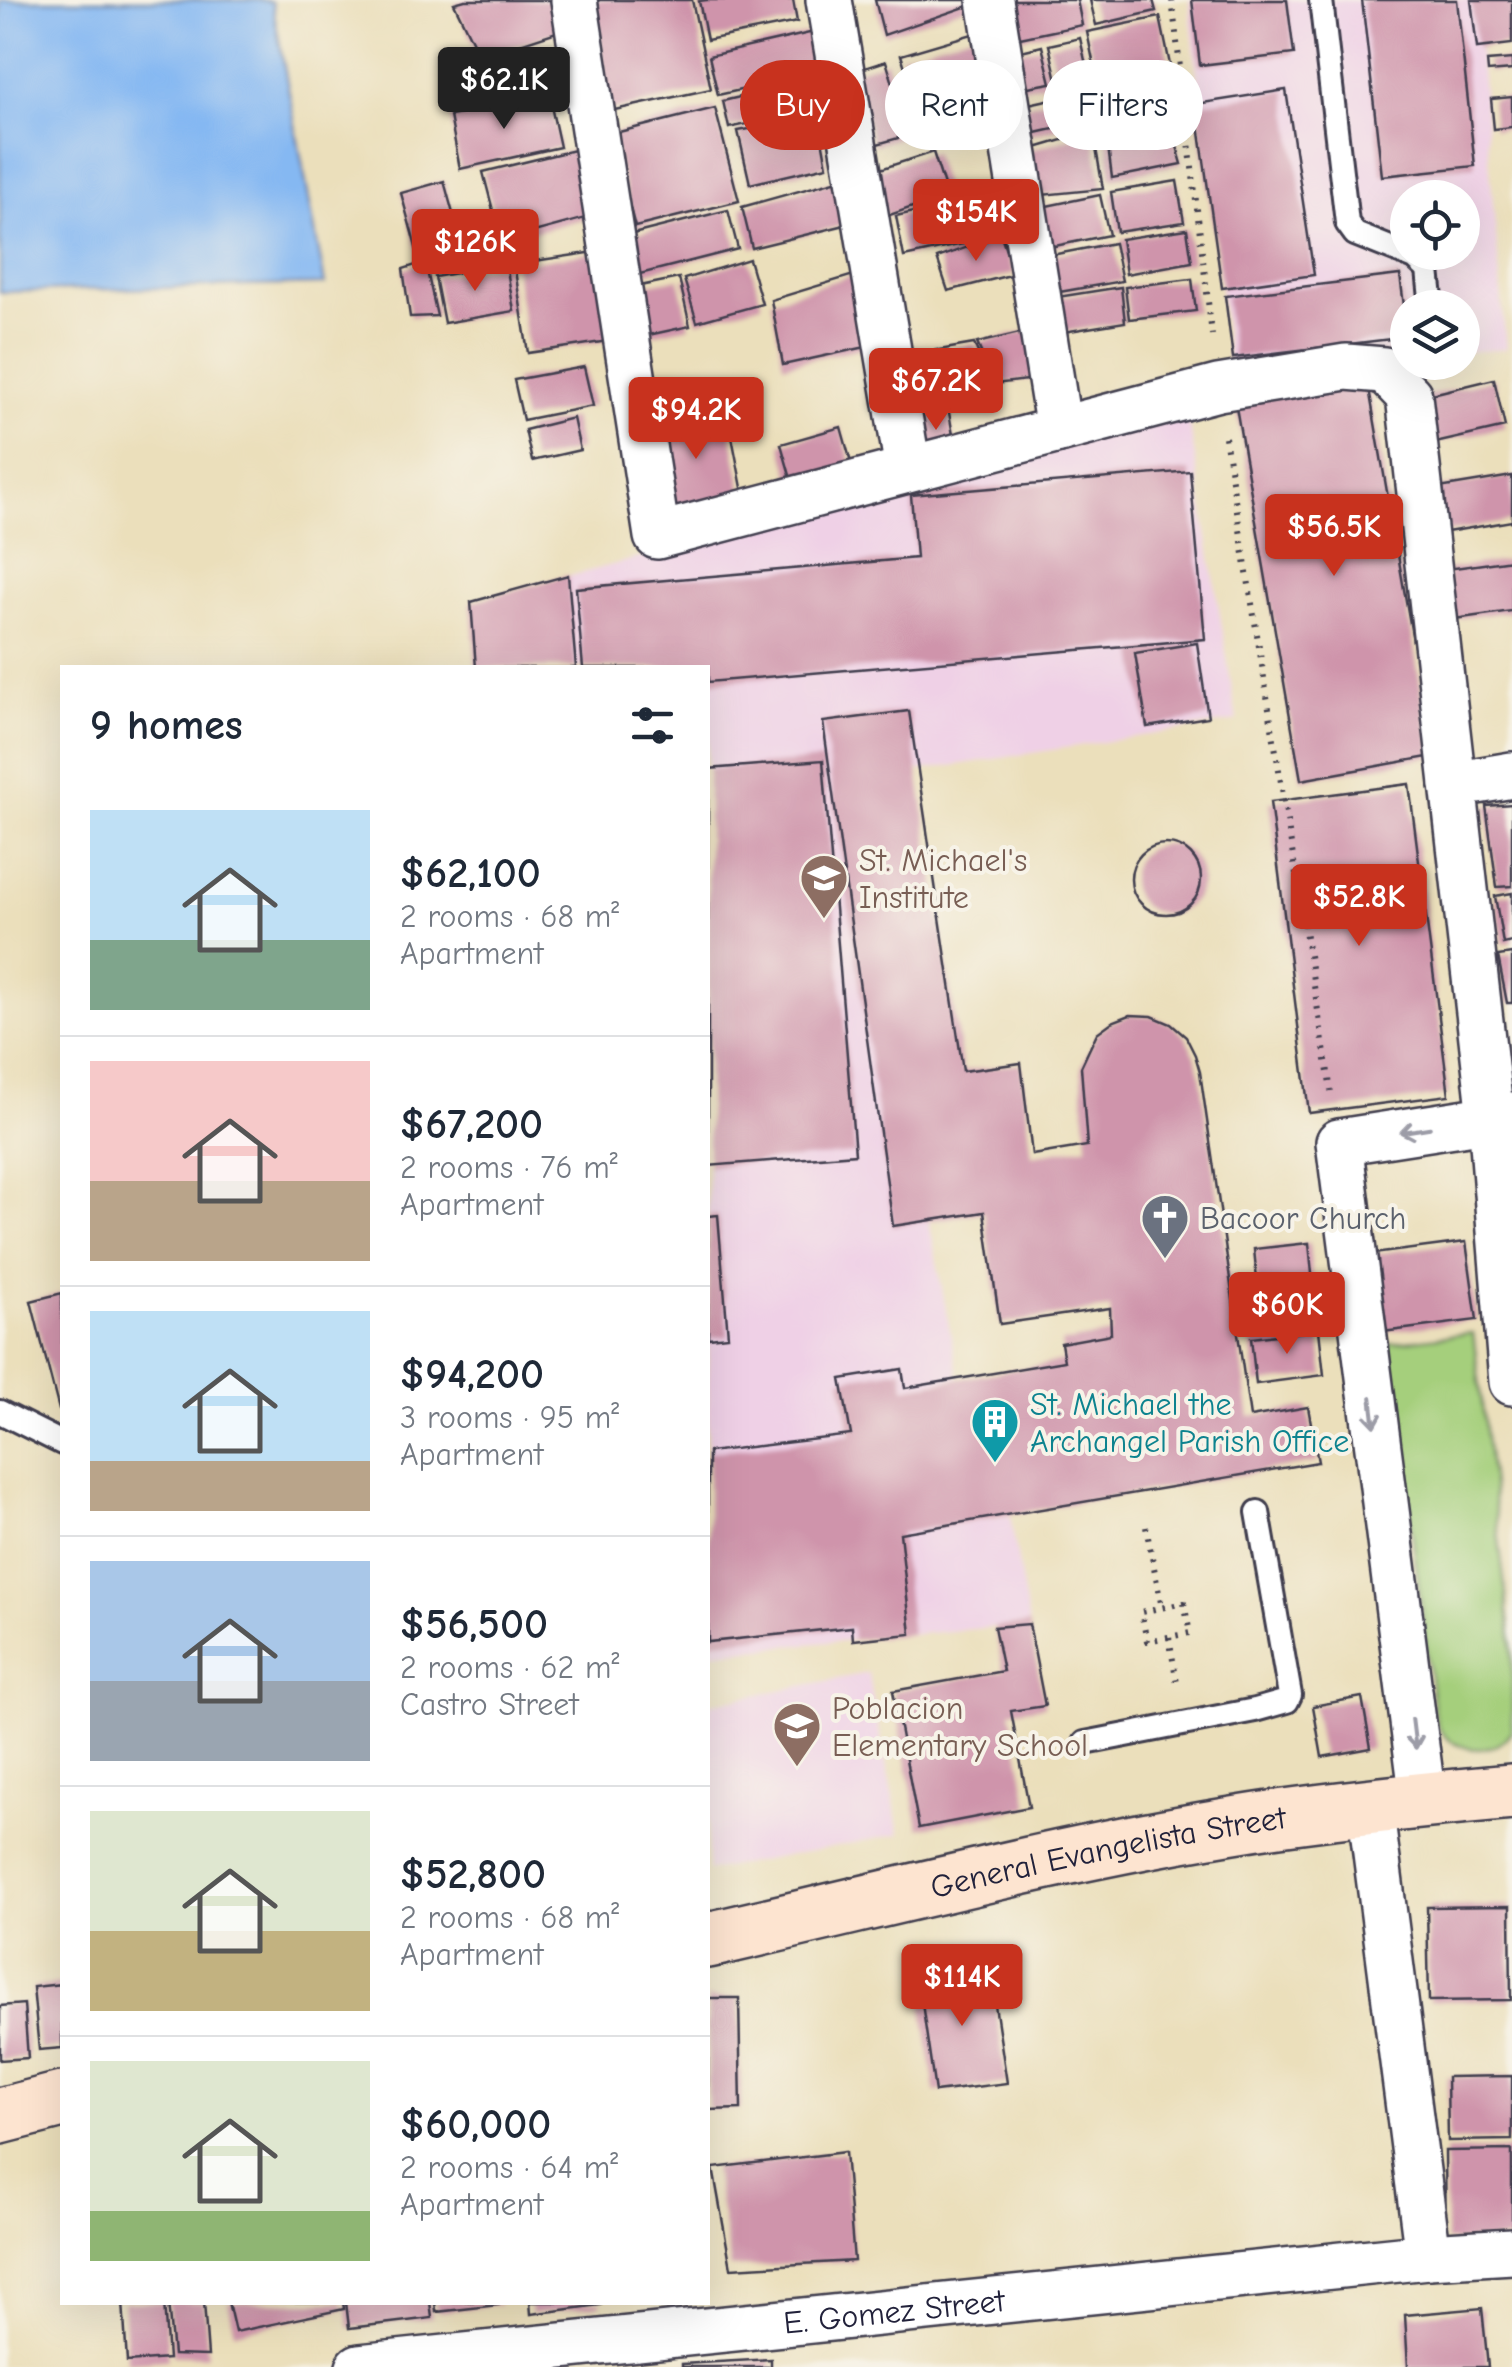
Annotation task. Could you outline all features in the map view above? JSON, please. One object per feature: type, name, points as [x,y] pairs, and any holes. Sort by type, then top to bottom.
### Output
[{"type":"main road","name":"General Evangelista Street","points":[[710,1940],[1107,1849],[1232,1826],[1512,1792]]},
{"type":"main road","points":[[0,2116],[60,2101]]},
{"type":"street","points":[[574,0],[656,536],[1218,388],[1346,367],[1390,367]]},
{"type":"street","points":[[829,0],[908,469]]},
{"type":"street","points":[[990,0],[1059,430]]},
{"type":"street","points":[[1403,380],[1409,396],[1453,785],[1501,1117],[1512,1382]]},
{"type":"street","points":[[1453,785],[1512,775]]},
{"type":"street","points":[[1428,2256],[1397,1803],[1339,1142],[1501,1117]]},
{"type":"street","name":"E. Gomez Street","points":[[358,2367],[1428,2256],[1512,2251]]},
{"type":"lane","points":[[1321,0],[1347,223],[1355,234],[1414,258],[1428,270],[1430,290]]},
{"type":"lane","points":[[0,1412],[60,1442]]},
{"type":"lane","points":[[1085,1742],[1288,1701],[1258,1512]]},
{"type":"path","points":[[1172,0],[1218,388],[1339,1142]]},
{"type":"path","points":[[1146,1527],[1162,1608]]},
{"type":"path","points":[[1184,1604],[1190,1633],[1147,1641],[1140,1612],[1162,1608],[1184,1604]]},
{"type":"shaded area","points":[[1189,0],[1475,0],[1506,349],[1480,351],[1480,290],[1390,290],[1390,358],[1229,370],[1203,130],[1203,60],[1195,60]]},
{"type":"shaded area","name":"St. Michael's Institute","points":[[1188,414],[1237,721],[918,771],[984,1212],[929,1221],[959,1378],[905,1388],[902,1369],[841,1380],[868,1538],[1010,1515],[1029,1624],[710,1653],[710,665],[476,665],[471,602]]},
{"type":"shaded area","name":"Poblacion Elementary School","points":[[868,1673],[900,1834],[710,1871],[710,1704]]},
{"type":"green space","points":[[1473,1333],[1512,1643],[1512,1730],[1500,1743],[1484,1749],[1458,1745],[1444,1735],[1434,1712],[1389,1343]]},
{"type":"water","points":[[0,0],[272,2],[325,284],[0,292]]},
{"type":"building","points":[[561,0],[569,28],[480,57],[454,3]]},
{"type":"building","points":[[594,0],[692,0],[711,89],[610,111]]},
{"type":"building","points":[[793,0],[797,22],[707,40],[699,1]]},
{"type":"building","points":[[875,0],[970,0],[971,5],[884,35]]},
{"type":"building","points":[[1077,0],[1082,25],[1020,38],[1012,1]]},
{"type":"building","points":[[1090,0],[1153,0],[1156,11],[1096,25]]},
{"type":"building","points":[[1192,0],[1287,0],[1294,54],[1203,65]]},
{"type":"building","points":[[1362,0],[1457,0],[1475,166],[1382,176]]},
{"type":"building","points":[[1471,0],[1512,0],[1512,44],[1477,48]]},
{"type":"building","points":[[1160,17],[1169,60],[1093,60],[1087,32]]},
{"type":"building","points":[[814,32],[820,60],[740,60],[740,90],[718,95],[709,56]]},
{"type":"building","points":[[979,32],[986,60],[903,60],[901,55]]},
{"type":"building","points":[[1080,38],[1085,60],[1052,60],[1049,45]]},
{"type":"building","points":[[1042,46],[1045,60],[1043,84],[1023,88],[1023,60],[1015,60],[1013,53]]},
{"type":"building","points":[[1512,59],[1512,70],[1488,72],[1487,61]]},
{"type":"building","points":[[885,61],[885,142],[874,145],[865,115],[865,68]]},
{"type":"building","points":[[1286,90],[1314,275],[1222,288],[1202,150],[1203,103]]},
{"type":"building","points":[[549,97],[560,147],[460,169],[450,116]]},
{"type":"building","points":[[740,97],[740,126],[729,128],[723,101]]},
{"type":"building","points":[[1512,97],[1512,127],[1494,129],[1491,99]]},
{"type":"building","points":[[1043,101],[1043,131],[1027,135],[1023,105]]},
{"type":"building","points":[[715,108],[739,201],[635,227],[611,134]]},
{"type":"building","points":[[1043,146],[1043,150],[1096,150],[1103,189],[1032,196],[1029,150]]},
{"type":"building","points":[[574,150],[593,216],[501,241],[483,172]]},
{"type":"building","points":[[742,150],[824,150],[827,166],[750,184]]},
{"type":"building","points":[[1108,150],[1178,150],[1182,164],[1112,178]]},
{"type":"building","points":[[933,152],[947,195],[887,216],[868,173]]},
{"type":"building","points":[[838,180],[849,224],[752,248],[742,207]]},
{"type":"building","points":[[444,181],[460,239],[417,251],[401,193]]},
{"type":"building","points":[[1177,181],[1184,222],[1117,232],[1111,192]]},
{"type":"building","points":[[1100,195],[1109,235],[1040,249],[1032,209]]},
{"type":"building","points":[[964,201],[972,242],[904,257],[896,216]]},
{"type":"building","points":[[728,210],[738,249],[640,274],[629,235]]},
{"type":"building","points":[[1187,229],[1192,262],[1126,274],[1121,239]]},
{"type":"building","points":[[1001,235],[1014,274],[948,291],[937,258]]},
{"type":"building","points":[[1114,243],[1122,281],[1048,294],[1041,257]]},
{"type":"building","points":[[609,250],[622,339],[528,353],[514,264]]},
{"type":"building","points":[[749,259],[762,304],[697,322],[684,279]]},
{"type":"building","points":[[425,262],[437,316],[410,317],[403,269]]},
{"type":"building","points":[[506,264],[514,311],[444,323],[435,277]]},
{"type":"building","points":[[860,273],[875,345],[783,365],[771,300]]},
{"type":"building","points":[[1400,275],[1402,290],[1390,290],[1390,339],[1233,358],[1225,296]]},
{"type":"building","points":[[679,278],[690,326],[644,336],[635,287]]},
{"type":"building","points":[[1192,279],[1196,311],[1129,319],[1125,287]]},
{"type":"building","points":[[1121,287],[1125,322],[1051,334],[1045,299]]},
{"type":"building","points":[[1032,330],[1036,379],[995,384],[977,343]]},
{"type":"building","points":[[974,344],[993,385],[948,389],[939,350]]},
{"type":"building","points":[[937,350],[947,394],[912,394],[905,356]]},
{"type":"building","points":[[584,367],[593,406],[523,420],[514,380]]},
{"type":"building","points":[[1367,377],[1433,756],[1301,780],[1235,401]]},
{"type":"building","points":[[1494,379],[1505,427],[1431,444],[1420,397]]},
{"type":"building","points":[[726,406],[745,503],[666,519],[646,422]]},
{"type":"building","points":[[948,407],[956,452],[923,458],[916,413]]},
{"type":"building","points":[[573,418],[580,450],[532,461],[525,430]]},
{"type":"building","points":[[841,427],[854,473],[794,489],[781,444]]},
{"type":"building","points":[[1190,471],[1205,639],[710,682],[710,665],[583,665],[576,588],[916,558],[911,495]]},
{"type":"building","points":[[1512,476],[1512,521],[1441,533],[1433,489]]},
{"type":"building","points":[[1512,560],[1512,611],[1454,619],[1447,569]]},
{"type":"building","points":[[568,575],[576,665],[476,665],[471,602]]},
{"type":"building","points":[[1197,643],[1208,717],[1147,727],[1135,653]]},
{"type":"building","points":[[909,711],[963,1071],[1021,1063],[1032,1155],[1087,1146],[1081,1067],[1097,1033],[1130,1015],[1152,1016],[1171,1024],[1186,1037],[1200,1072],[1250,1417],[1308,1407],[1318,1462],[900,1533],[911,1634],[853,1640],[852,1627],[710,1642],[710,1452],[851,1435],[841,1379],[902,1369],[905,1388],[1064,1361],[1061,1343],[1111,1334],[1110,1308],[1000,1324],[984,1212],[893,1226],[823,722]]},
{"type":"building","points":[[823,760],[855,1154],[710,1166],[710,769]]},
{"type":"building","points":[[1409,784],[1449,1095],[1309,1113],[1270,802]]},
{"type":"building","points":[[1512,804],[1512,886],[1497,887],[1486,806]]},
{"type":"building","points":[[1166,844],[1191,854],[1201,879],[1191,904],[1166,914],[1141,904],[1131,879],[1141,854]]},
{"type":"building","points":[[1512,893],[1512,942],[1503,944],[1495,896]]},
{"type":"building","points":[[1512,954],[1512,1003],[1507,1003],[1498,956]]},
{"type":"building","points":[[718,1215],[728,1336],[710,1338],[710,1216]]},
{"type":"building","points":[[1466,1242],[1477,1320],[1382,1332],[1373,1254]]},
{"type":"building","points":[[1309,1243],[1317,1325],[1262,1330],[1254,1249]]},
{"type":"building","points":[[60,1294],[59,1410],[31,1301]]},
{"type":"building","points":[[1319,1330],[1324,1375],[1256,1384],[1251,1338]]},
{"type":"building","points":[[1029,1624],[1045,1706],[1011,1711],[1029,1807],[919,1828],[893,1691],[1003,1671],[994,1627]]},
{"type":"building","points":[[1362,1697],[1371,1748],[1322,1757],[1313,1706]]},
{"type":"building","points":[[1510,1906],[1511,2000],[1429,2001],[1427,1907]]},
{"type":"building","points":[[989,1966],[1007,2083],[935,2092],[918,1976]]},
{"type":"building","points":[[60,1984],[60,2048],[39,2050],[33,1987]]},
{"type":"building","points":[[710,1998],[739,1998],[741,2109],[710,2110]]},
{"type":"building","points":[[24,2004],[28,2058],[0,2060],[0,2006]]},
{"type":"building","points":[[1512,2076],[1512,2140],[1448,2141],[1447,2077]]},
{"type":"building","points":[[1512,2150],[1512,2240],[1446,2241],[1445,2151]]},
{"type":"building","points":[[845,2152],[854,2261],[731,2268],[713,2168]]},
{"type":"building","points":[[123,2305],[164,2305],[168,2359],[127,2362]]},
{"type":"building","points":[[168,2305],[204,2305],[208,2356],[173,2355]]},
{"type":"building","points":[[229,2305],[343,2305],[344,2309],[235,2332]]},
{"type":"building","points":[[346,2305],[430,2305],[432,2318],[349,2328]]},
{"type":"building","points":[[435,2305],[499,2305],[436,2312]]},
{"type":"building","points":[[530,2305],[601,2305],[531,2314]]},
{"type":"building","points":[[1482,2308],[1488,2367],[1408,2367],[1405,2315]]},
{"type":"building","points":[[771,2359],[771,2367],[682,2367],[682,2364]]},
{"type":"place","name":"St. Michael's Institute","points":[[824,920]]},
{"type":"place","name":"Bacoor Church","points":[[1165,1260]]},
{"type":"place","name":"St. Michael the Archangel Parish Office","points":[[995,1464]]},
{"type":"place","name":"Poblacion Elementary School","points":[[797,1768]]}]
